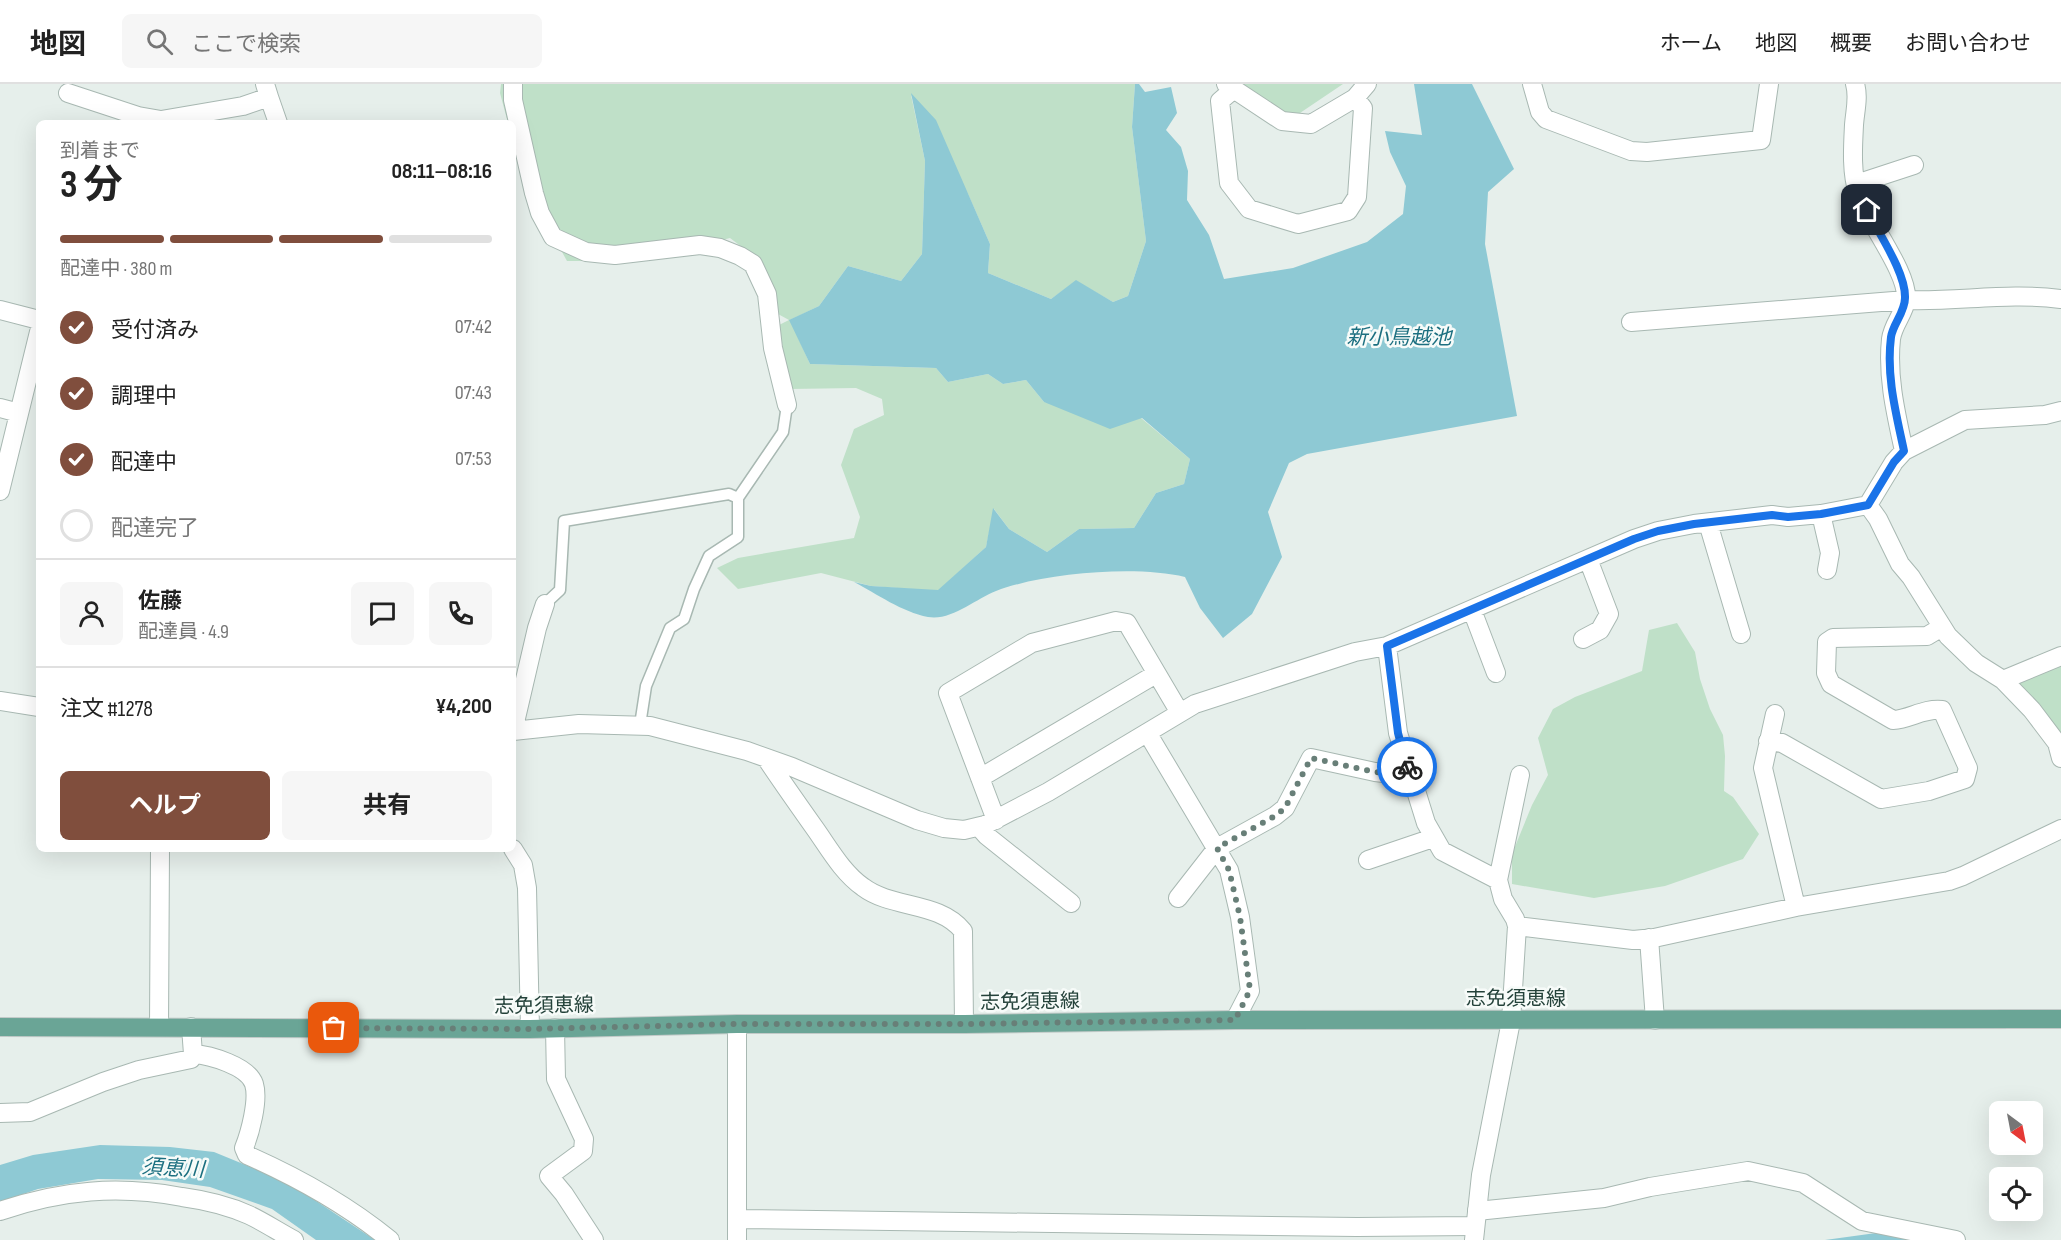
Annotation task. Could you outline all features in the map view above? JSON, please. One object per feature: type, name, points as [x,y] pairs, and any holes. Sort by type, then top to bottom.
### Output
[{"type":"main road","name":"志免須恵線","points":[[0,1026],[530,1029],[737,1024],[964,1024],[1235,1020],[2061,1019]]},
{"type":"street","points":[[513,84],[513,100],[534,193],[540,213],[553,237],[586,252],[615,255],[700,244],[720,248],[753,264],[767,294],[773,348],[787,405]]},
{"type":"street","points":[[1532,84],[1540,112],[1546,119],[1631,151],[1647,152],[1761,140],[1769,84]]},
{"type":"street","points":[[1855,84],[1857,91],[1854,126],[1858,193],[1903,282],[1906,300],[1893,327],[1891,339],[1891,390],[1904,451]]},
{"type":"street","points":[[1230,87],[1282,121],[1311,124],[1361,91],[1363,108],[1357,197],[1348,211],[1298,224],[1249,209],[1229,183],[1220,101],[1230,87]]},
{"type":"street","points":[[68,93],[138,116],[161,120],[243,106],[267,91],[277,120]]},
{"type":"street","points":[[1856,184],[1914,165]]},
{"type":"street","points":[[1631,322],[1906,300],[2026,296],[2061,299]]},
{"type":"street","points":[[0,310],[36,319]]},
{"type":"street","points":[[0,491],[36,345]]},
{"type":"street","points":[[0,408],[19,412]]},
{"type":"street","points":[[516,731],[579,724],[650,726],[747,751],[917,820],[945,828],[964,830],[979,827],[1048,792],[1195,704],[1355,652],[1387,646],[1658,531],[1772,515],[1788,517],[1821,514],[1868,505],[1894,462],[1904,451],[1965,420],[2061,411]]},
{"type":"street","points":[[1868,505],[1900,564],[1911,577],[1942,627],[1963,652],[2003,680],[2043,723],[2057,742],[2061,758]]},
{"type":"street","points":[[1821,514],[1830,553],[1827,570]]},
{"type":"street","points":[[1708,523],[1741,634]]},
{"type":"street","points":[[1583,639],[1600,630],[1609,614],[1588,559]]},
{"type":"street","points":[[516,718],[537,628],[545,604]]},
{"type":"street","points":[[1472,610],[1496,673]]},
{"type":"street","points":[[996,820],[948,693],[988,667],[1032,643],[1116,621],[1127,623],[1180,713]]},
{"type":"street","points":[[1768,741],[1782,743],[1881,799],[1929,791],[1965,779],[1968,768],[1942,710],[1931,709],[1901,720],[1893,720],[1831,684],[1826,673],[1827,642],[1833,638],[1927,636],[1942,627]]},
{"type":"street","points":[[1387,646],[1398,733],[1410,776],[1433,838],[1442,851],[1498,880]]},
{"type":"street","points":[[2003,680],[2061,656]]},
{"type":"street","points":[[980,778],[1156,674]]},
{"type":"street","points":[[0,701],[36,707]]},
{"type":"street","points":[[1775,714],[1763,768],[1796,907]]},
{"type":"street","points":[[1148,734],[1229,870],[1240,917],[1250,990],[1235,1020]]},
{"type":"street","points":[[766,758],[837,861],[864,888],[884,897],[926,909],[955,922],[963,932],[964,1024]]},
{"type":"street","points":[[1178,898],[1217,848],[1275,816],[1285,808],[1311,758],[1375,772],[1410,776]]},
{"type":"street","points":[[1475,1226],[1481,1175],[1511,1021],[1517,926],[1503,899],[1498,880],[1520,775]]},
{"type":"street","points":[[979,827],[987,836],[1071,903]]},
{"type":"street","points":[[1517,926],[1633,940],[1649,938],[1796,907],[1948,881],[2061,829]]},
{"type":"street","points":[[1368,860],[1433,838]]},
{"type":"street","points":[[159,1027],[160,852]]},
{"type":"street","points":[[515,852],[522,865],[527,888],[530,1029]]},
{"type":"street","points":[[1649,938],[1654,1020]]},
{"type":"street","points":[[737,1024],[737,1240]]},
{"type":"street","points":[[0,1113],[30,1112],[102,1082],[140,1070],[191,1059],[193,1054],[191,1027]]},
{"type":"street","points":[[555,1028],[556,1079],[584,1139],[583,1151],[549,1176],[564,1194],[594,1240]]},
{"type":"street","points":[[193,1054],[208,1055],[223,1060],[254,1082],[256,1096],[244,1148],[247,1155],[322,1192],[364,1218],[390,1240]]},
{"type":"street","points":[[737,1219],[1357,1227],[1475,1226],[1650,1187],[1748,1171],[1803,1184],[1862,1221],[1956,1240]]},
{"type":"street","points":[[0,1211],[61,1194],[91,1190],[133,1189],[203,1200],[248,1215],[294,1240]]},
{"type":"lane","points":[[640,725],[646,686],[670,628],[684,619],[694,589],[710,556],[738,537],[738,498],[783,432],[787,405]]},
{"type":"lane","points":[[545,604],[560,590],[564,521],[729,494],[738,498]]},
{"type":"green space","points":[[501,84],[1135,84],[1132,127],[1146,241],[1128,296],[1113,302],[1076,281],[1051,299],[988,273],[990,244],[968,194],[911,95],[925,161],[922,254],[901,281],[848,266],[819,306],[790,320],[810,364],[936,368],[948,382],[988,374],[1003,384],[1026,380],[1044,402],[1141,418],[1190,459],[1184,484],[1156,493],[1134,528],[1079,529],[1047,552],[1009,529],[994,509],[986,547],[938,591],[871,586],[821,573],[738,589],[717,568],[738,558],[854,538],[860,517],[841,465],[854,429],[884,415],[882,399],[856,388],[790,389],[779,325],[789,320],[778,314],[763,263],[730,238],[641,261],[567,261],[527,188],[516,137],[516,120],[507,120],[500,93]]},
{"type":"green space","points":[[1240,84],[1343,84],[1297,115],[1273,113]]},
{"type":"green space","points":[[1677,623],[1695,652],[1700,679],[1710,709],[1723,735],[1724,791],[1733,797],[1759,834],[1743,859],[1665,886],[1594,898],[1512,884],[1512,854],[1532,805],[1548,775],[1538,738],[1553,709],[1575,697],[1642,671],[1649,630]]},
{"type":"green space","points":[[2061,662],[2061,735],[2019,687],[2019,678]]},
{"type":"water","name":"新小鳥越池","points":[[1135,84],[1139,84],[1145,92],[1171,87],[1177,113],[1166,130],[1181,147],[1188,171],[1187,200],[1209,235],[1224,279],[1293,268],[1367,242],[1403,214],[1406,186],[1390,152],[1385,131],[1422,135],[1414,84],[1472,84],[1514,169],[1488,192],[1485,244],[1517,416],[1307,454],[1289,463],[1268,512],[1282,557],[1252,614],[1223,638],[1200,608],[1185,577],[1165,573],[1116,571],[1064,575],[996,591],[946,616],[918,615],[854,582],[871,586],[938,590],[986,547],[993,508],[1009,529],[1047,552],[1079,529],[1134,528],[1156,493],[1184,484],[1190,459],[1142,418],[1110,429],[1044,402],[1026,380],[1003,384],[988,374],[948,382],[936,368],[810,364],[789,320],[819,306],[848,266],[901,281],[922,254],[925,161],[911,93],[936,120],[990,244],[988,273],[1051,299],[1076,280],[1113,302],[1128,296],[1146,241],[1132,127]]},
{"type":"water","name":"須恵川","points":[[100,1145],[170,1147],[214,1152],[289,1183],[375,1240],[316,1240],[272,1209],[210,1187],[162,1180],[98,1179],[38,1189],[0,1202],[0,1165],[33,1155]]},
{"type":"water","points":[[1876,1233],[1924,1240],[1825,1240]]},
{"type":"way so far","points":[[334,1028],[530,1029],[737,1024],[964,1024],[1235,1020],[1250,990],[1240,917],[1229,870],[1217,848],[1275,816],[1285,808],[1311,758],[1375,772],[1410,776],[1407,767]]},
{"type":"route","points":[[1407,767],[1398,733],[1387,646],[1634,539],[1658,531],[1694,524],[1772,515],[1788,517],[1821,514],[1868,505],[1874,492],[1904,451],[1891,390],[1891,339],[1893,327],[1906,300],[1903,282],[1867,210]]}]
